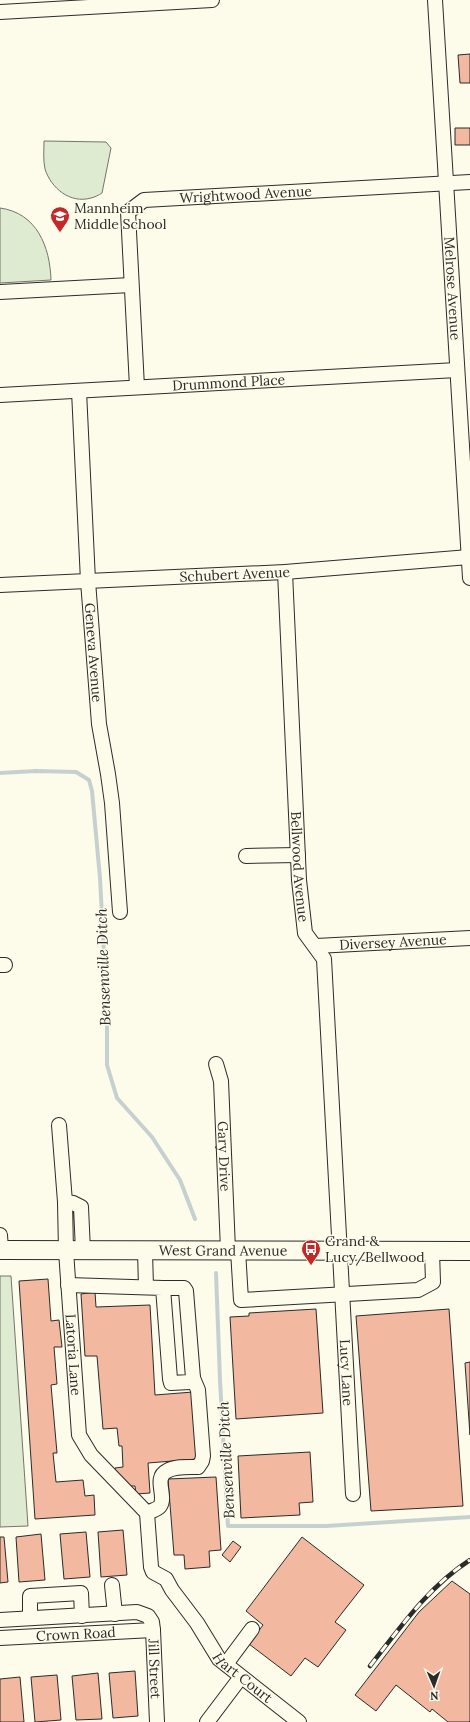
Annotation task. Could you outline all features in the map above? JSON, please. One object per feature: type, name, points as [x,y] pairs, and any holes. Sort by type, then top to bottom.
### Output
[{"type":"main road","name":"West Grand Avenue","points":[[0,1245],[75,1251],[470,1251]]},
{"type":"street","points":[[0,12],[51,5],[212,0]]},
{"type":"street","name":"Melrose Avenue","points":[[435,0],[470,578]]},
{"type":"street","name":"Wrightwood Avenue","points":[[138,387],[128,212],[144,200],[470,182]]},
{"type":"street","points":[[0,292],[131,285]]},
{"type":"street","name":"Drummond Place","points":[[0,395],[457,370]]},
{"type":"street","name":"Geneva Avenue","points":[[79,391],[88,581],[98,724],[112,803],[120,912]]},
{"type":"street","name":"Schubert Avenue","points":[[0,585],[286,572],[469,557]]},
{"type":"street","name":"Bellwood Avenue","points":[[286,572],[298,855],[305,933],[316,946],[324,959],[341,1250]]},
{"type":"street","points":[[246,856],[298,855]]},
{"type":"street","name":"Diversey Avenue","points":[[316,946],[470,938]]},
{"type":"street","name":"Gary Drive","points":[[216,1064],[221,1081],[233,1250],[241,1300],[342,1295]]},
{"type":"street","name":"Latoria Lane","points":[[59,1125],[65,1202],[75,1251],[68,1285],[79,1435],[91,1455],[147,1513]]},
{"type":"street","points":[[145,1250],[146,1287]]},
{"type":"street","name":"Lucy Lane","points":[[341,1250],[342,1295],[353,1494]]},
{"type":"street","points":[[342,1295],[418,1290],[428,1287],[433,1282],[434,1277],[432,1251]]},
{"type":"street","points":[[68,1285],[184,1288],[186,1291],[193,1378],[198,1390],[203,1456],[198,1467],[168,1470],[163,1473],[160,1479],[162,1504],[159,1508],[147,1513]]},
{"type":"street","points":[[163,1288],[171,1383],[190,1382],[193,1378]]},
{"type":"street","name":"Hart Court","points":[[147,1513],[151,1567],[153,1572],[166,1579],[172,1590],[197,1623],[219,1659],[299,1722]]},
{"type":"street","points":[[112,1585],[115,1614]]},
{"type":"street","points":[[30,1618],[30,1596],[81,1593],[82,1616]]},
{"type":"street","name":"Crown Road","points":[[0,1620],[137,1612],[148,1616]]},
{"type":"street","name":"Jill Street","points":[[148,1616],[152,1622],[153,1630],[157,1722]]},
{"type":"street","points":[[226,1664],[252,1629]]},
{"type":"street","name":"Crown Road","points":[[0,1638],[153,1630]]},
{"type":"street","points":[[207,1722],[241,1677]]},
{"type":"green space","points":[[44,141],[106,142],[111,148],[102,193],[91,198],[76,199],[62,193],[52,182],[45,169]]},
{"type":"green space","points":[[0,208],[13,211],[32,224],[44,244],[48,256],[51,280],[0,283]]},
{"type":"green space","points":[[0,1276],[11,1276],[28,1526],[0,1527]]},
{"type":"building","points":[[470,54],[470,83],[460,83],[458,55]]},
{"type":"building","points":[[455,128],[470,128],[470,145],[455,145]]},
{"type":"building","points":[[48,1279],[51,1321],[59,1320],[62,1347],[54,1347],[57,1384],[51,1385],[57,1453],[53,1453],[56,1482],[83,1480],[85,1496],[94,1495],[95,1515],[35,1519],[19,1281]]},
{"type":"building","points":[[95,1292],[96,1307],[150,1305],[155,1395],[193,1392],[197,1459],[148,1463],[150,1493],[136,1494],[135,1486],[127,1486],[115,1473],[115,1468],[123,1467],[122,1446],[119,1446],[117,1428],[103,1429],[97,1356],[85,1356],[81,1294]]},
{"type":"building","points":[[316,1309],[323,1413],[236,1419],[230,1317],[249,1316],[249,1313]]},
{"type":"building","points":[[449,1309],[463,1506],[371,1511],[356,1316]]},
{"type":"building","points":[[470,1362],[470,1435],[465,1363]]},
{"type":"building","points":[[310,1452],[313,1502],[299,1503],[300,1515],[241,1518],[238,1456]]},
{"type":"building","points":[[216,1477],[221,1550],[209,1551],[210,1567],[185,1569],[184,1555],[174,1555],[168,1479]]},
{"type":"building","points":[[123,1530],[127,1575],[101,1577],[98,1532]]},
{"type":"building","points":[[86,1532],[90,1577],[64,1579],[60,1534]]},
{"type":"building","points":[[41,1534],[45,1580],[19,1582],[16,1537]]},
{"type":"building","points":[[0,1537],[4,1537],[8,1582],[0,1583]]},
{"type":"building","points":[[302,1537],[364,1585],[335,1622],[346,1630],[318,1667],[305,1658],[291,1676],[249,1644],[263,1625],[246,1611]]},
{"type":"building","points":[[233,1541],[241,1547],[230,1562],[222,1555]]},
{"type":"building","points":[[452,1581],[470,1594],[470,1721],[448,1722],[432,1709],[430,1712],[396,1685],[376,1711],[355,1695],[419,1612]]},
{"type":"building","points":[[135,1671],[138,1716],[113,1718],[109,1673]]},
{"type":"building","points":[[98,1673],[102,1719],[76,1720],[72,1676]]},
{"type":"building","points":[[57,1675],[61,1720],[35,1722],[31,1677]]},
{"type":"building","points":[[20,1677],[24,1722],[0,1722],[0,1679]]},
{"type":"waterway","name":"Bensenville Ditch","points":[[0,773],[36,771],[76,772],[89,780],[92,791],[100,878],[107,1012],[107,1065],[117,1098],[152,1137],[180,1180],[195,1219]]},
{"type":"waterway","name":"Bensenville Ditch","points":[[216,1273],[228,1526],[326,1526],[470,1517]]},
{"type":"railway","points":[[370,1666],[428,1595],[470,1560]]},
{"type":"place","name":"Mannheim Middle School","points":[[60,233]]},
{"type":"place","name":"Grand & Lucy/Bellwood","points":[[311,1266]]}]
